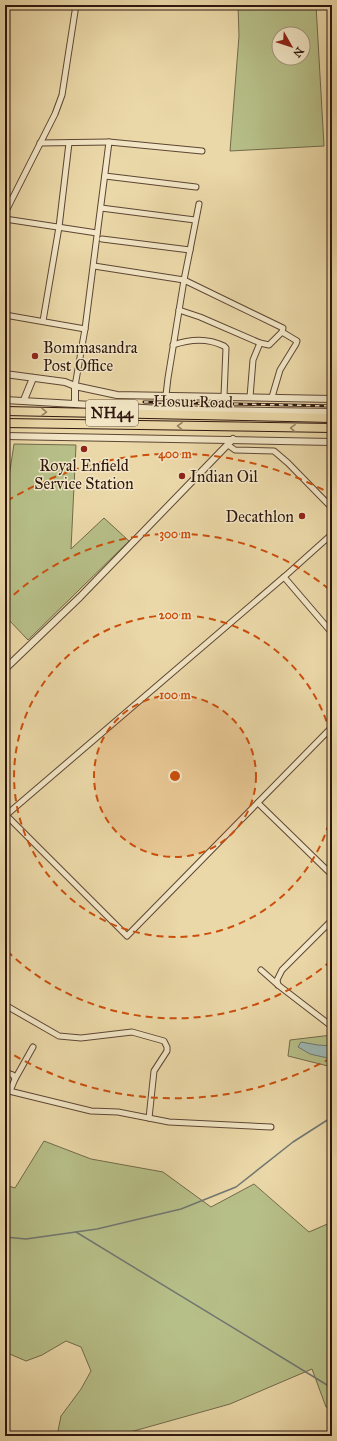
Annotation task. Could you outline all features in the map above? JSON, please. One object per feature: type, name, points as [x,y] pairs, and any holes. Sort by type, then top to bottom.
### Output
[{"type":"highway","name":"Hosur Road","points":[[5,411],[332,418]]},
{"type":"highway","name":"Hosur Road","points":[[5,423],[332,428]]},
{"type":"street","points":[[5,213],[55,114],[62,95],[76,5]]},
{"type":"street","points":[[40,143],[110,142],[202,152]]},
{"type":"street","points":[[75,403],[75,386],[94,266],[97,233],[110,142]]},
{"type":"street","points":[[43,321],[59,227],[69,143]]},
{"type":"street","points":[[105,176],[196,187]]},
{"type":"street","points":[[166,395],[184,280],[199,204]]},
{"type":"street","points":[[101,208],[195,220]]},
{"type":"street","points":[[5,218],[97,233]]},
{"type":"street","points":[[102,239],[190,250]]},
{"type":"street","points":[[94,266],[184,280],[283,328],[282,332]]},
{"type":"street","points":[[179,310],[200,317],[260,343],[269,345],[282,332]]},
{"type":"street","points":[[5,314],[85,328]]},
{"type":"street","points":[[272,397],[280,370],[297,341],[282,332]]},
{"type":"street","points":[[173,345],[205,339],[224,346],[226,348],[224,396]]},
{"type":"street","points":[[250,397],[253,360],[260,343]]},
{"type":"street","points":[[5,374],[65,382],[75,386],[117,395],[332,398]]},
{"type":"street","points":[[24,400],[33,378]]},
{"type":"street","points":[[116,406],[117,395]]},
{"type":"street","points":[[5,400],[161,409],[332,412]]},
{"type":"street","points":[[5,436],[332,442]]},
{"type":"street","points":[[5,669],[80,597],[233,439]]},
{"type":"street","points":[[228,445],[235,450],[274,451],[288,463],[332,508]]},
{"type":"street","points":[[332,534],[284,577],[5,815],[127,936],[332,727]]},
{"type":"street","points":[[284,577],[332,633]]},
{"type":"street","points":[[258,803],[332,875]]},
{"type":"street","points":[[278,985],[277,980],[282,970],[332,920]]},
{"type":"street","points":[[261,970],[330,1025]]},
{"type":"street","points":[[5,1004],[59,1036],[81,1038],[132,1032],[164,1041],[167,1051],[154,1071],[149,1118]]},
{"type":"street","points":[[33,1047],[7,1091],[91,1111],[118,1112],[169,1122],[271,1127]]},
{"type":"street","points":[[5,1072],[13,1075],[15,1078]]},
{"type":"green space","points":[[238,5],[316,5],[324,146],[230,151],[239,36]]},
{"type":"green space","points":[[14,444],[76,445],[71,549],[104,518],[129,541],[28,640],[8,619],[5,622],[5,503]]},
{"type":"green space","points":[[332,1035],[332,1067],[288,1056],[290,1040]]},
{"type":"green space","points":[[44,1141],[91,1159],[163,1172],[211,1207],[254,1184],[309,1232],[332,1222],[332,1410],[326,1407],[312,1369],[230,1404],[116,1436],[57,1436],[61,1416],[81,1389],[91,1371],[81,1347],[66,1341],[42,1355],[26,1361],[5,1352],[5,1185],[15,1188]]},
{"type":"water","points":[[301,1042],[332,1046],[332,1059],[310,1054],[298,1047]]},
{"type":"waterway","points":[[5,1237],[26,1239],[97,1229],[181,1209],[236,1187],[293,1142],[332,1117]]},
{"type":"waterway","points":[[76,1232],[332,1388]]},
{"type":"railway","points":[[144,402],[332,406]]},
{"type":"place","name":"Bommasandra Post Office","points":[[35,356]]},
{"type":"place","name":"Royal Enfield Service Station","points":[[84,449]]},
{"type":"place","name":"Indian Oil","points":[[182,476]]},
{"type":"place","name":"Decathlon","points":[[302,516]]}]
